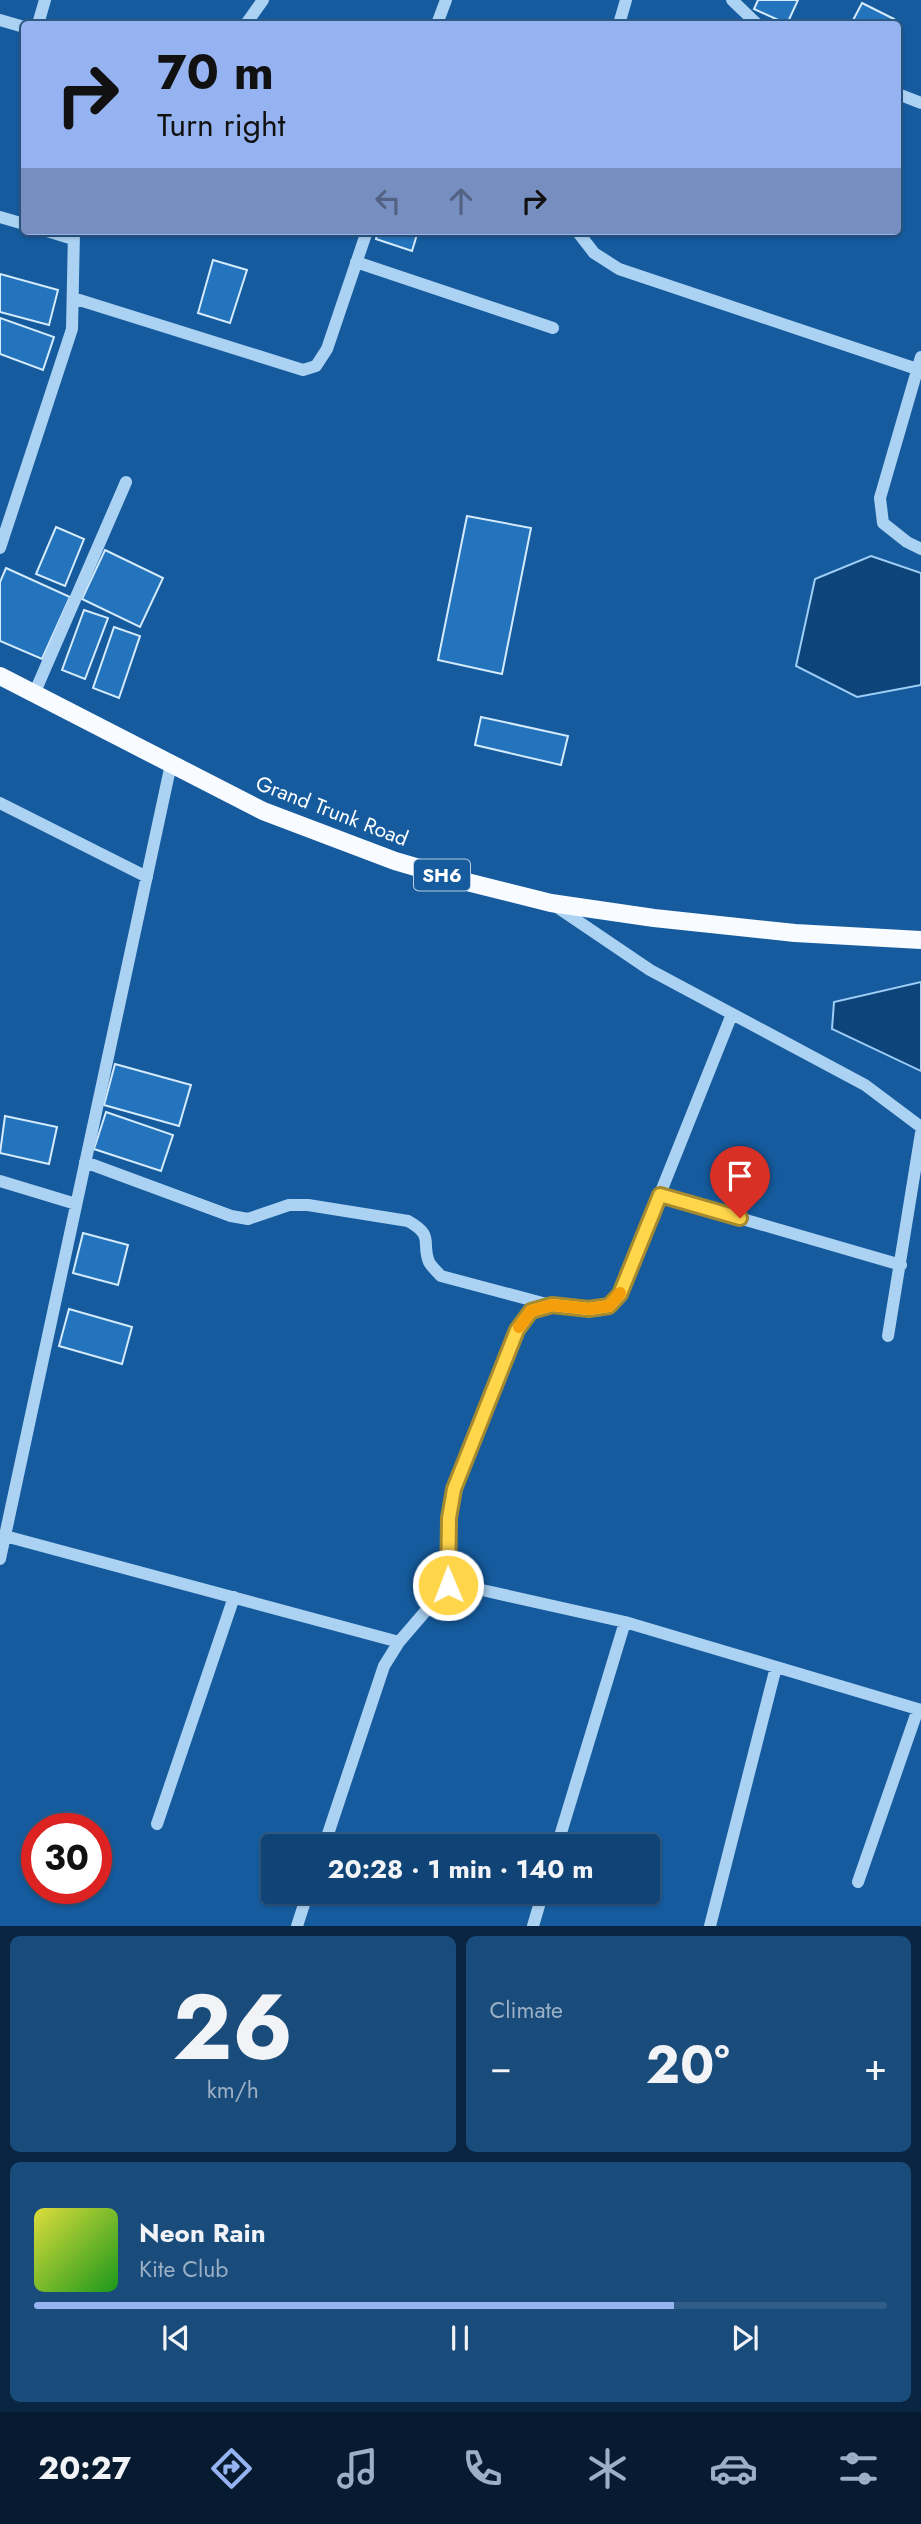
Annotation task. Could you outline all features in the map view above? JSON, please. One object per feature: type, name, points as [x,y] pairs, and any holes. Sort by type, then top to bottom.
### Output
[{"type":"main road","name":"Grand Trunk Road","points":[[0,677],[263,811],[407,865],[551,903],[654,918],[795,933],[921,940]]},
{"type":"street","points":[[39,21],[45,0]]},
{"type":"street","points":[[248,21],[263,0]]},
{"type":"street","points":[[438,21],[446,0]]},
{"type":"street","points":[[620,21],[626,0]]},
{"type":"street","points":[[733,0],[754,21]]},
{"type":"street","points":[[0,20],[21,26]]},
{"type":"street","points":[[901,95],[921,103]]},
{"type":"street","points":[[0,217],[21,223]]},
{"type":"street","points":[[0,548],[72,329],[74,235]]},
{"type":"street","points":[[73,298],[303,370],[316,366],[327,349],[366,235]]},
{"type":"street","points":[[580,235],[594,253],[619,269],[919,363],[880,498],[883,523],[921,550]]},
{"type":"street","points":[[356,262],[554,328]]},
{"type":"street","points":[[34,694],[126,482]]},
{"type":"street","points":[[0,1559],[172,764]]},
{"type":"street","points":[[0,803],[147,877]]},
{"type":"street","points":[[551,903],[650,970],[865,1085],[921,1127]]},
{"type":"street","points":[[85,1162],[231,1216],[248,1219],[289,1205],[308,1205],[408,1221],[420,1228],[427,1242],[429,1261],[441,1276],[552,1305],[589,1309],[609,1306],[620,1294],[732,1014]]},
{"type":"street","points":[[888,1336],[921,1133]]},
{"type":"street","points":[[0,1181],[76,1204]]},
{"type":"street","points":[[660,1195],[901,1265]]},
{"type":"street","points":[[328,1834],[384,1665],[399,1642],[448,1585],[448,1530],[454,1489],[517,1330],[531,1311],[552,1305]]},
{"type":"street","points":[[5,1535],[399,1642]]},
{"type":"street","points":[[448,1585],[463,1591],[482,1590],[625,1622],[920,1709],[858,1882]]},
{"type":"street","points":[[156,1824],[233,1597]]},
{"type":"street","points":[[560,1834],[625,1622]]},
{"type":"street","points":[[710,1926],[776,1667]]},
{"type":"street","points":[[297,1926],[304,1904]]},
{"type":"street","points":[[533,1926],[539,1904]]},
{"type":"water","points":[[871,556],[921,573],[921,685],[857,697],[796,666],[815,579]]},
{"type":"water","points":[[921,982],[921,1071],[832,1029],[834,1002]]},
{"type":"building","points":[[758,0],[798,0],[788,21],[780,21],[754,9]]},
{"type":"building","points":[[862,3],[894,19],[893,21],[853,21]]},
{"type":"building","points":[[377,235],[417,235],[412,251],[376,239]]},
{"type":"building","points":[[213,260],[247,270],[230,323],[198,313]]},
{"type":"building","points":[[0,274],[58,290],[49,325],[0,312]]},
{"type":"building","points":[[0,318],[54,337],[43,370],[0,354]]},
{"type":"building","points":[[467,516],[531,528],[502,674],[438,660]]},
{"type":"building","points":[[56,527],[84,539],[65,586],[36,574]]},
{"type":"building","points":[[105,550],[163,578],[140,627],[82,599]]},
{"type":"building","points":[[6,568],[70,597],[42,659],[0,641],[0,582]]},
{"type":"building","points":[[84,610],[108,618],[85,679],[62,670]]},
{"type":"building","points":[[114,627],[140,636],[119,698],[93,688]]},
{"type":"building","points":[[481,717],[568,736],[561,765],[475,745]]},
{"type":"building","points":[[115,1064],[191,1085],[179,1126],[104,1105]]},
{"type":"building","points":[[106,1112],[173,1135],[161,1171],[94,1149]]},
{"type":"building","points":[[5,1116],[57,1127],[49,1164],[0,1153]]},
{"type":"building","points":[[83,1233],[128,1245],[118,1285],[73,1273]]},
{"type":"building","points":[[69,1309],[132,1327],[122,1364],[59,1346]]},
{"type":"slow traffic","points":[[519,1327],[531,1311],[552,1305],[589,1309],[609,1306],[620,1293]]},
{"type":"route","points":[[448,1585],[447,1541],[454,1489],[517,1330],[531,1311],[552,1305],[589,1309],[609,1306],[620,1294],[660,1195],[740,1218]]}]
